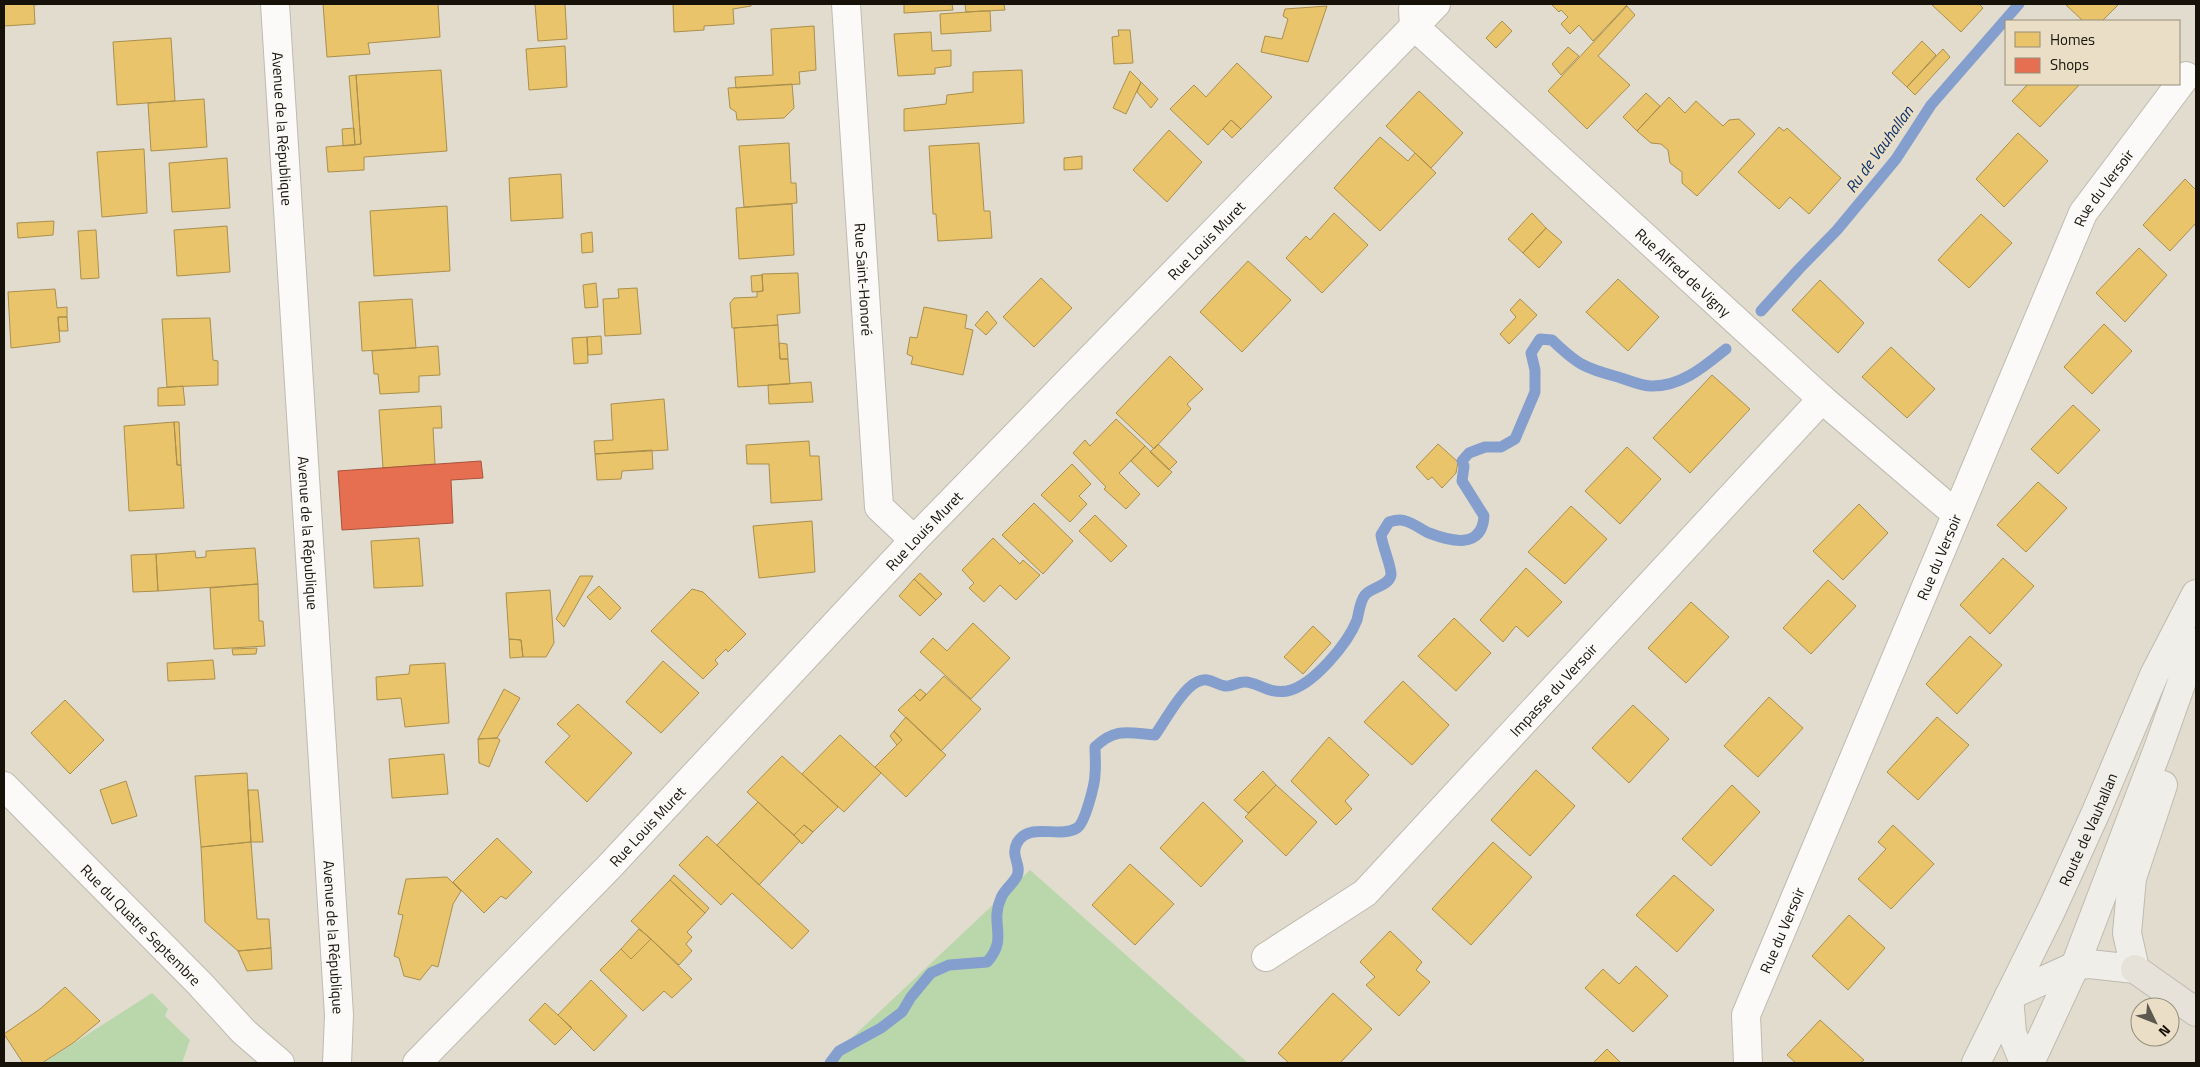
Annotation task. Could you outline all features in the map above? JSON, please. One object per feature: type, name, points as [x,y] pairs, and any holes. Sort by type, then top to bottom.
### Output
[{"type":"main road","name":"Route de Vauhallan","points":[[1976,1063],[2051,911],[2096,812],[2154,675],[2196,594]]},
{"type":"main road","points":[[2030,1063],[2075,966],[2159,746],[2196,642]]},
{"type":"main road","points":[[2135,969],[2127,934],[2132,878],[2163,787],[2159,746]]},
{"type":"main road","points":[[2024,1063],[2012,1033],[2009,996],[2075,966],[2089,964],[2135,969],[2196,1012]]},
{"type":"street","name":"Avenue de la République","points":[[275,4],[339,1015],[337,1063]]},
{"type":"street","name":"Rue Saint-Honoré","points":[[846,4],[880,507],[914,540]]},
{"type":"street","name":"Rue Louis Muret","points":[[417,1063],[610,867],[914,540],[1414,15],[1436,4]]},
{"type":"street","name":"Rue Alfred de Vigny","points":[[1414,15],[1822,399],[1956,514]]},
{"type":"street","name":"Rue du Versoir","points":[[2180,84],[2186,76]]},
{"type":"street","name":"Rue du Versoir","points":[[1748,1063],[1746,1015],[2083,213],[2179,85]]},
{"type":"street","name":"Impasse du Versoir","points":[[1266,957],[1365,893],[1822,399]]},
{"type":"street","name":"Rue du Quatre Septembre","points":[[4,786],[200,984],[244,1032],[280,1063]]},
{"type":"green space","points":[[1030,870],[1248,1063],[825,1063]]},
{"type":"green space","points":[[152,993],[168,1009],[165,1016],[190,1040],[182,1063],[43,1063]]},
{"type":"building: Homes","points":[[4,4],[43,4],[34,5],[35,24],[4,26]]},
{"type":"building: Homes","points":[[323,4],[438,4],[440,37],[368,43],[370,54],[327,57]]},
{"type":"building: Homes","points":[[535,4],[565,4],[567,39],[538,41]]},
{"type":"building: Homes","points":[[673,4],[751,4],[751,6],[733,9],[734,24],[704,26],[704,30],[674,32]]},
{"type":"building: Homes","points":[[904,4],[952,4],[953,10],[904,13]]},
{"type":"building: Homes","points":[[965,4],[1004,4],[1005,10],[966,12]]},
{"type":"building: Homes","points":[[1551,4],[1628,4],[1593,41],[1579,25],[1570,34],[1561,24],[1568,17]]},
{"type":"building: Homes","points":[[1931,4],[1979,4],[1983,8],[1961,32]]},
{"type":"building: Homes","points":[[2065,4],[2119,4],[2103,20],[2082,20]]},
{"type":"building: Homes","points":[[1327,6],[1308,62],[1261,52],[1265,36],[1282,39],[1288,19],[1283,16],[1285,9]]},
{"type":"building: Homes","points":[[1627,6],[1635,15],[1598,56],[1630,85],[1587,129],[1548,91]]},
{"type":"building: Homes","points":[[990,11],[991,31],[941,34],[940,14]]},
{"type":"building: Homes","points":[[1502,21],[1512,31],[1496,48],[1486,38]]},
{"type":"building: Homes","points":[[814,26],[816,70],[799,72],[800,84],[736,88],[735,77],[773,75],[771,29]]},
{"type":"building: Homes","points":[[1118,30],[1130,30],[1133,63],[1114,64],[1112,37],[1119,36]]},
{"type":"building: Homes","points":[[931,32],[932,51],[951,50],[951,66],[935,68],[935,74],[898,76],[894,34]]},
{"type":"building: Homes","points":[[171,38],[175,101],[117,105],[113,42]]},
{"type":"building: Homes","points":[[1922,41],[1936,55],[1907,87],[1892,73]]},
{"type":"building: Homes","points":[[565,46],[567,87],[529,90],[526,49]]},
{"type":"building: Homes","points":[[1568,47],[1579,56],[1561,75],[1552,64]]},
{"type":"building: Homes","points":[[1943,49],[1950,57],[1915,95],[1907,87]]},
{"type":"building: Homes","points":[[1237,63],[1272,97],[1241,129],[1231,120],[1208,145],[1170,109],[1194,85],[1206,97]]},
{"type":"building: Homes","points":[[441,70],[447,151],[364,157],[364,170],[328,172],[326,147],[361,144],[356,75]]},
{"type":"building: Homes","points":[[1022,70],[1024,123],[904,131],[904,109],[946,104],[947,95],[973,92],[973,72]]},
{"type":"building: Homes","points":[[1130,71],[1141,82],[1126,114],[1113,108]]},
{"type":"building: Homes","points":[[356,75],[361,144],[355,145],[349,76]]},
{"type":"building: Homes","points":[[1141,82],[1158,99],[1151,108],[1137,92]]},
{"type":"building: Homes","points":[[792,84],[794,108],[784,118],[737,120],[736,112],[730,108],[728,88]]},
{"type":"building: Homes","points":[[2027,85],[2079,85],[2040,127],[2012,101]]},
{"type":"building: Homes","points":[[1419,91],[1463,133],[1431,168],[1386,126]]},
{"type":"building: Homes","points":[[1646,93],[1660,106],[1637,131],[1623,117]]},
{"type":"building: Homes","points":[[1669,97],[1685,113],[1696,101],[1723,126],[1729,120],[1739,119],[1755,134],[1697,196],[1682,183],[1682,172],[1670,163],[1668,150],[1661,144],[1651,143],[1637,131]]},
{"type":"building: Homes","points":[[204,99],[207,147],[151,151],[148,103]]},
{"type":"building: Homes","points":[[1231,120],[1241,129],[1232,138],[1223,129]]},
{"type":"building: Homes","points":[[1779,127],[1784,131],[1787,128],[1841,178],[1809,214],[1790,197],[1779,209],[1738,172]]},
{"type":"building: Homes","points":[[354,128],[355,145],[343,146],[342,129]]},
{"type":"building: Homes","points":[[1169,130],[1202,162],[1167,202],[1133,170]]},
{"type":"building: Homes","points":[[2018,133],[2048,161],[2004,207],[1976,179]]},
{"type":"building: Homes","points":[[1380,137],[1408,161],[1415,153],[1436,173],[1380,231],[1334,188]]},
{"type":"building: Homes","points":[[789,143],[791,183],[796,183],[797,203],[744,207],[739,146]]},
{"type":"building: Homes","points":[[979,143],[984,211],[990,211],[992,238],[938,241],[936,214],[933,214],[929,146]]},
{"type":"building: Homes","points":[[144,149],[147,213],[102,217],[97,152]]},
{"type":"building: Homes","points":[[1082,156],[1082,169],[1064,170],[1064,158]]},
{"type":"building: Homes","points":[[227,158],[230,208],[172,212],[169,163]]},
{"type":"building: Homes","points":[[561,174],[563,218],[511,221],[509,178]]},
{"type":"building: Homes","points":[[2185,179],[2196,190],[2196,223],[2170,251],[2143,225]]},
{"type":"building: Homes","points":[[792,204],[794,255],[739,259],[736,208]]},
{"type":"building: Homes","points":[[447,206],[450,271],[374,276],[370,211]]},
{"type":"building: Homes","points":[[1334,213],[1368,245],[1322,293],[1286,258],[1306,236],[1310,240]]},
{"type":"building: Homes","points":[[1532,213],[1546,228],[1523,253],[1508,239]]},
{"type":"building: Homes","points":[[1981,214],[2012,243],[1969,288],[1938,260]]},
{"type":"building: Homes","points":[[54,221],[53,235],[18,238],[17,223]]},
{"type":"building: Homes","points":[[227,226],[230,272],[177,276],[174,230]]},
{"type":"building: Homes","points":[[1546,228],[1562,242],[1539,268],[1523,253]]},
{"type":"building: Homes","points":[[96,230],[99,278],[81,279],[78,231]]},
{"type":"building: Homes","points":[[592,232],[593,252],[582,253],[581,234]]},
{"type":"building: Homes","points":[[2139,248],[2167,275],[2125,322],[2096,293]]},
{"type":"building: Homes","points":[[1248,261],[1291,300],[1242,352],[1200,312]]},
{"type":"building: Homes","points":[[798,273],[800,313],[777,315],[778,325],[732,328],[730,303],[734,298],[757,297],[757,292],[763,291],[762,274]]},
{"type":"building: Homes","points":[[762,275],[763,291],[752,292],[751,276]]},
{"type":"building: Homes","points":[[1041,278],[1072,308],[1034,347],[1003,317]]},
{"type":"building: Homes","points":[[1618,279],[1659,317],[1628,351],[1586,312]]},
{"type":"building: Homes","points":[[1820,280],[1864,323],[1838,353],[1792,310]]},
{"type":"building: Homes","points":[[596,283],[598,307],[585,308],[583,285]]},
{"type":"building: Homes","points":[[637,288],[641,334],[605,336],[603,299],[619,298],[618,289]]},
{"type":"building: Homes","points":[[55,289],[57,308],[67,307],[67,317],[58,317],[60,342],[11,348],[8,292]]},
{"type":"building: Homes","points":[[412,299],[416,348],[362,351],[359,302]]},
{"type":"building: Homes","points":[[1520,299],[1537,315],[1509,344],[1500,334],[1516,317],[1510,310]]},
{"type":"building: Homes","points":[[924,307],[967,315],[965,328],[973,330],[963,375],[911,364],[913,357],[907,354],[910,337],[917,338]]},
{"type":"building: Homes","points":[[987,311],[997,323],[986,335],[975,325]]},
{"type":"building: Homes","points":[[58,317],[67,317],[68,331],[59,331]]},
{"type":"building: Homes","points":[[210,318],[213,360],[218,361],[218,385],[167,387],[162,319]]},
{"type":"building: Homes","points":[[2104,324],[2132,351],[2092,394],[2064,367]]},
{"type":"building: Homes","points":[[778,325],[780,359],[788,359],[790,384],[738,387],[734,328]]},
{"type":"building: Homes","points":[[601,336],[602,354],[588,355],[587,337]]},
{"type":"building: Homes","points":[[587,337],[588,363],[574,364],[572,338]]},
{"type":"building: Homes","points":[[779,343],[787,344],[788,359],[780,359]]},
{"type":"building: Homes","points":[[438,346],[440,375],[419,376],[419,392],[380,394],[378,374],[374,374],[372,351]]},
{"type":"building: Homes","points":[[1891,347],[1935,389],[1907,418],[1862,377]]},
{"type":"building: Homes","points":[[1170,356],[1203,389],[1187,404],[1191,409],[1154,449],[1116,413]]},
{"type":"building: Homes","points":[[1712,375],[1750,409],[1690,473],[1653,438]]},
{"type":"building: Homes","points":[[811,382],[813,402],[769,404],[768,385]]},
{"type":"building: Homes","points":[[183,386],[185,405],[158,406],[158,388]]},
{"type":"building: Homes","points":[[664,399],[668,450],[595,454],[594,441],[613,440],[611,404]]},
{"type":"building: Homes","points":[[2073,405],[2100,430],[2058,474],[2031,449]]},
{"type":"building: Homes","points":[[441,406],[442,428],[433,428],[435,464],[383,468],[379,410]]},
{"type":"building: Homes","points":[[1116,419],[1145,446],[1119,473],[1140,494],[1126,509],[1104,489],[1106,487],[1073,453],[1085,440],[1090,446]]},
{"type":"building: Homes","points":[[174,422],[177,465],[181,465],[184,508],[129,511],[124,426]]},
{"type":"building: Homes","points":[[174,422],[179,422],[181,465],[177,465]]},
{"type":"building: Homes","points":[[809,441],[810,456],[819,456],[822,500],[771,503],[769,464],[747,464],[746,445]]},
{"type":"building: Homes","points":[[1158,444],[1177,462],[1169,470],[1150,452]]},
{"type":"building: Homes","points":[[1438,444],[1458,462],[1456,473],[1442,488],[1432,477],[1428,480],[1416,467]]},
{"type":"building: Homes","points":[[1145,446],[1172,472],[1158,487],[1131,461]]},
{"type":"building: Homes","points":[[1627,447],[1661,479],[1620,524],[1585,491]]},
{"type":"building: Homes","points":[[652,450],[653,469],[622,471],[621,479],[597,480],[595,454]]},
{"type":"building: Homes","points":[[1072,464],[1091,484],[1079,496],[1087,504],[1070,522],[1041,495]]},
{"type":"building: Homes","points":[[2038,482],[2067,508],[2026,552],[1997,525]]},
{"type":"building: Homes","points":[[1034,503],[1073,541],[1043,574],[1002,535]]},
{"type":"building: Homes","points":[[1859,504],[1888,533],[1843,580],[1813,551]]},
{"type":"building: Homes","points":[[1571,506],[1607,539],[1565,584],[1528,552]]},
{"type":"building: Homes","points":[[1095,515],[1127,546],[1111,562],[1079,531]]},
{"type":"building: Homes","points":[[812,521],[815,572],[759,578],[753,526]]},
{"type":"building: Homes","points":[[419,538],[423,586],[374,588],[371,541]]},
{"type":"building: Homes","points":[[993,538],[1020,564],[1023,560],[1040,575],[1016,600],[1000,585],[984,602],[969,588],[974,583],[962,570]]},
{"type":"building: Homes","points":[[255,548],[258,584],[158,591],[156,554],[195,551],[196,558],[206,557],[206,551]]},
{"type":"building: Homes","points":[[156,554],[158,591],[133,592],[131,555]]},
{"type":"building: Homes","points":[[2003,558],[2034,586],[1990,634],[1960,605]]},
{"type":"building: Homes","points":[[1526,568],[1562,602],[1528,637],[1516,626],[1503,642],[1480,620]]},
{"type":"building: Homes","points":[[920,573],[942,594],[936,600],[914,579]]},
{"type":"building: Homes","points":[[580,576],[593,576],[564,627],[556,619]]},
{"type":"building: Homes","points":[[914,579],[936,600],[920,616],[899,596]]},
{"type":"building: Homes","points":[[1828,580],[1856,606],[1811,654],[1783,628]]},
{"type":"building: Homes","points":[[258,584],[259,621],[263,621],[265,646],[214,649],[210,588]]},
{"type":"building: Homes","points":[[599,586],[621,608],[610,620],[587,597]]},
{"type":"building: Homes","points":[[692,589],[703,592],[746,634],[728,652],[726,649],[715,660],[718,664],[703,679],[651,631]]},
{"type":"building: Homes","points":[[550,590],[554,643],[546,657],[523,657],[521,640],[509,639],[506,593]]},
{"type":"building: Homes","points":[[1691,602],[1729,637],[1686,683],[1648,648]]},
{"type":"building: Homes","points":[[1454,618],[1491,653],[1456,691],[1418,656]]},
{"type":"building: Homes","points":[[973,623],[1010,658],[971,699],[920,652],[933,638],[947,651]]},
{"type":"building: Homes","points":[[1313,626],[1331,643],[1303,674],[1284,657]]},
{"type":"building: Homes","points":[[1970,636],[2002,665],[1957,714],[1926,684]]},
{"type":"building: Homes","points":[[509,639],[521,640],[523,657],[510,658]]},
{"type":"building: Homes","points":[[257,648],[256,654],[233,655],[232,649]]},
{"type":"building: Homes","points":[[213,660],[215,679],[168,681],[167,663]]},
{"type":"building: Homes","points":[[663,661],[699,693],[661,733],[626,702]]},
{"type":"building: Homes","points":[[445,663],[449,723],[405,727],[401,698],[377,700],[376,677],[409,674],[410,665]]},
{"type":"building: Homes","points":[[944,676],[981,709],[941,751],[898,710],[914,695],[920,701]]},
{"type":"building: Homes","points":[[1403,681],[1449,725],[1412,765],[1364,722]]},
{"type":"building: Homes","points":[[504,689],[520,698],[497,738],[478,739]]},
{"type":"building: Homes","points":[[920,689],[926,694],[920,701],[914,695]]},
{"type":"building: Homes","points":[[1769,697],[1803,728],[1758,777],[1724,746]]},
{"type":"building: Homes","points":[[65,700],[104,740],[70,774],[31,733]]},
{"type":"building: Homes","points":[[578,704],[632,753],[587,802],[545,762],[570,736],[557,724]]},
{"type":"building: Homes","points":[[1633,705],[1669,739],[1629,783],[1592,748]]},
{"type":"building: Homes","points":[[906,717],[946,755],[906,797],[875,767],[902,740],[894,731]]},
{"type":"building: Homes","points":[[1937,717],[1969,745],[1918,800],[1887,772]]},
{"type":"building: Homes","points":[[894,731],[902,740],[897,745],[890,736]]},
{"type":"building: Homes","points":[[840,735],[881,773],[844,812],[802,774]]},
{"type":"building: Homes","points":[[1329,737],[1369,775],[1345,801],[1352,809],[1336,825],[1291,781]]},
{"type":"building: Homes","points":[[497,738],[500,740],[489,767],[479,763],[478,739]]},
{"type":"building: Homes","points":[[444,754],[448,794],[392,798],[389,759]]},
{"type":"building: Homes","points":[[782,756],[838,807],[813,832],[804,825],[794,835],[747,792]]},
{"type":"building: Homes","points":[[1536,770],[1575,806],[1530,856],[1491,820]]},
{"type":"building: Homes","points":[[1263,771],[1276,785],[1248,813],[1234,800]]},
{"type":"building: Homes","points":[[247,773],[251,842],[201,847],[195,776]]},
{"type":"building: Homes","points":[[126,781],[137,816],[112,824],[100,790]]},
{"type":"building: Homes","points":[[1276,785],[1317,822],[1286,856],[1245,817]]},
{"type":"building: Homes","points":[[1732,785],[1760,812],[1711,866],[1682,839]]},
{"type":"building: Homes","points":[[248,790],[258,790],[263,842],[251,842]]},
{"type":"building: Homes","points":[[758,802],[800,841],[759,885],[717,845]]},
{"type":"building: Homes","points":[[1203,802],[1243,841],[1201,887],[1160,848]]},
{"type":"building: Homes","points":[[804,825],[813,832],[802,844],[794,835]]},
{"type":"building: Homes","points":[[1893,825],[1934,864],[1891,909],[1858,879],[1886,849],[1878,842]]},
{"type":"building: Homes","points":[[707,836],[809,931],[792,949],[732,893],[721,905],[679,865]]},
{"type":"building: Homes","points":[[497,838],[532,872],[506,899],[501,896],[484,913],[453,882]]},
{"type":"building: Homes","points":[[251,842],[257,919],[269,919],[271,948],[238,951],[205,922],[201,847]]},
{"type":"building: Homes","points":[[1493,842],[1532,877],[1471,945],[1432,909]]},
{"type":"building: Homes","points":[[1130,864],[1174,904],[1135,945],[1092,905]]},
{"type":"building: Homes","points":[[674,875],[709,908],[705,913],[670,880]]},
{"type":"building: Homes","points":[[1674,875],[1714,910],[1677,952],[1636,915]]},
{"type":"building: Homes","points":[[447,877],[461,891],[453,904],[438,967],[432,965],[420,980],[404,976],[399,958],[394,956],[403,915],[398,914],[406,879]]},
{"type":"building: Homes","points":[[670,880],[705,913],[687,932],[692,937],[686,944],[692,951],[679,965],[631,921]]},
{"type":"building: Homes","points":[[1849,915],[1885,948],[1848,990],[1812,956]]},
{"type":"building: Homes","points":[[639,929],[651,939],[631,959],[621,949]]},
{"type":"building: Homes","points":[[1390,931],[1422,962],[1416,970],[1430,982],[1399,1016],[1366,985],[1375,977],[1360,962]]},
{"type":"building: Homes","points":[[651,939],[692,979],[672,998],[664,991],[643,1011],[600,970],[621,949],[631,959]]},
{"type":"building: Homes","points":[[271,948],[272,969],[247,971],[238,951]]},
{"type":"building: Homes","points":[[1636,966],[1668,996],[1633,1032],[1585,988],[1603,969],[1619,984]]},
{"type":"building: Homes","points":[[591,980],[627,1016],[594,1051],[558,1015]]},
{"type":"building: Homes","points":[[65,987],[100,1021],[73,1043],[42,1063],[23,1063],[4,1034],[40,1009]]},
{"type":"building: Homes","points":[[1333,993],[1372,1029],[1340,1063],[1289,1063],[1278,1053]]},
{"type":"building: Homes","points":[[545,1003],[572,1028],[555,1045],[529,1020]]},
{"type":"building: Homes","points":[[1820,1020],[1864,1060],[1860,1063],[1796,1063],[1787,1055]]},
{"type":"building: Homes","points":[[1607,1049],[1621,1063],[1593,1063]]},
{"type":"building: Shops","points":[[481,461],[483,478],[451,480],[453,523],[342,530],[338,471]]},
{"type":"waterway","name":"Ru de Vauhallan","points":[[2005,20],[2019,4]]},
{"type":"waterway","name":"Ru de Vauhallan","points":[[1761,311],[1837,230],[1896,159],[1931,105],[2005,20]]},
{"type":"waterway","name":"Ru de Vauhallan","points":[[830,1063],[839,1051],[881,1028],[902,1012],[911,997],[931,973],[949,965],[987,962],[997,946],[997,916],[1001,898],[1017,876],[1018,868],[1015,856],[1017,843],[1022,836],[1029,833],[1037,831],[1070,831],[1080,825],[1089,803],[1093,786],[1095,747],[1116,734],[1155,735],[1186,691],[1201,680],[1208,680],[1227,686],[1249,682],[1273,691],[1287,691],[1308,681],[1328,662],[1346,640],[1357,620],[1363,597],[1390,579],[1389,562],[1381,535],[1389,522],[1404,520],[1429,533],[1455,540],[1464,540],[1478,534],[1482,527],[1484,516],[1462,481],[1464,466],[1462,461],[1469,453],[1485,447],[1501,447],[1515,439],[1535,392],[1535,370],[1531,353],[1540,339],[1552,340],[1568,355],[1589,368],[1647,386],[1662,385],[1682,379],[1701,368],[1726,349]]}]
